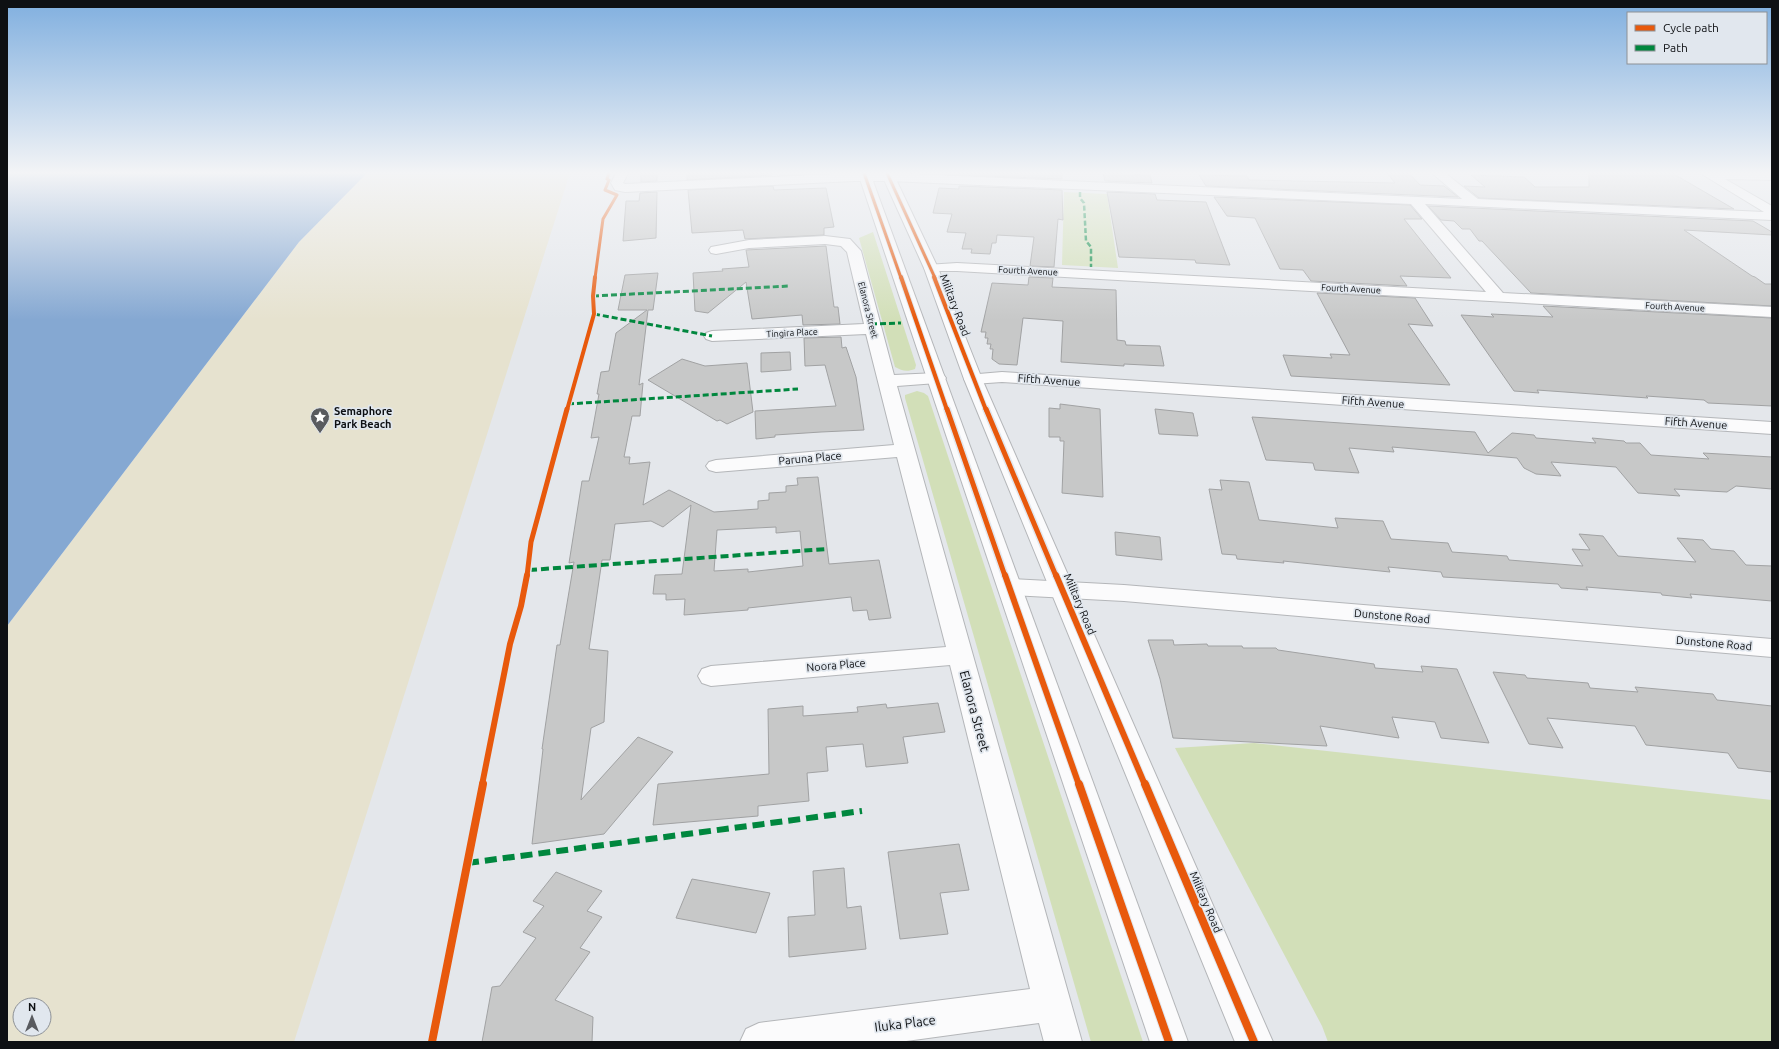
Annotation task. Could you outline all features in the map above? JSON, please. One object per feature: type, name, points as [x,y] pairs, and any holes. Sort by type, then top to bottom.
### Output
[{"type":"street","points":[[891,222],[937,378],[1170,1042]]},
{"type":"street","name":"Military Road","points":[[904,222],[930,268],[973,379],[1064,590],[1254,1042]]},
{"type":"street","points":[[1433,222],[1499,297]]},
{"type":"street","name":"Elanora Street","points":[[716,250],[749,244],[825,240],[846,242],[854,251],[872,329],[1063,1042]]},
{"type":"street","name":"Fourth Avenue","points":[[930,268],[957,267],[1772,312]]},
{"type":"street","name":"Tingira Place","points":[[712,336],[872,329]]},
{"type":"street","name":"Fifth Avenue","points":[[973,379],[1002,377],[1772,428]]},
{"type":"street","points":[[887,381],[937,378]]},
{"type":"street","name":"Paruna Place","points":[[716,466],[904,450]]},
{"type":"street","name":"Dunstone Road","points":[[1011,587],[1132,593],[1772,648]]},
{"type":"street","name":"Noora Place","points":[[711,676],[960,655]]},
{"type":"street","name":"Iluka Place","points":[[759,1042],[1052,1004]]},
{"type":"green space","points":[[1063,222],[1111,222],[1118,268],[1062,265]]},
{"type":"green space","points":[[873,232],[916,365],[915,369],[909,371],[895,367],[859,238]]},
{"type":"green space","points":[[917,391],[928,396],[1143,1042],[1091,1042],[905,398],[905,395]]},
{"type":"green space","points":[[1254,743],[1772,800],[1772,1042],[1328,1042],[1322,1026],[1175,748]]},
{"type":"sand","name":"Semaphore Park Beach","points":[[319,222],[554,222],[294,1042],[7,1042],[7,626],[299,242]]},
{"type":"water","points":[[7,222],[319,222],[299,242],[7,626]]},
{"type":"building","points":[[624,222],[656,222],[656,238],[623,241]]},
{"type":"building","points":[[691,222],[833,222],[834,227],[824,228],[824,235],[745,239],[743,230],[692,233]]},
{"type":"building","points":[[950,222],[1058,222],[1054,267],[1030,266],[1034,237],[997,235],[996,243],[992,243],[990,254],[971,253],[972,249],[962,249],[966,233],[947,232]]},
{"type":"building","points":[[1113,222],[1214,222],[1230,265],[1196,263],[1195,260],[1119,257]]},
{"type":"building","points":[[1257,222],[1406,222],[1451,278],[1400,276],[1407,286],[1311,281],[1303,270],[1280,269]]},
{"type":"building","points":[[1455,222],[1755,222],[1772,232],[1772,235],[1684,230],[1765,284],[1772,284],[1772,306],[1531,293],[1482,241],[1479,241],[1470,229],[1462,229]]},
{"type":"building","points":[[826,246],[834,307],[838,307],[840,324],[803,325],[802,315],[752,319],[746,282],[708,313],[695,311],[693,273],[723,271],[722,269],[749,267],[746,250]]},
{"type":"building","points":[[658,273],[653,310],[648,310],[639,385],[643,383],[640,416],[632,416],[624,457],[630,457],[629,464],[650,462],[643,505],[669,490],[714,512],[758,509],[758,501],[769,500],[769,493],[786,492],[786,486],[798,485],[797,478],[818,477],[829,564],[879,560],[891,618],[869,620],[867,610],[853,611],[851,597],[748,608],[748,610],[684,615],[685,599],[666,600],[666,594],[653,594],[655,575],[682,574],[691,505],[663,527],[651,521],[615,524],[610,560],[602,560],[589,649],[608,651],[604,722],[591,728],[581,800],[638,737],[673,752],[604,834],[532,844],[542,749],[557,645],[560,645],[574,562],[569,563],[582,481],[589,481],[599,437],[591,438],[599,394],[597,394],[601,372],[609,371],[616,333],[647,310],[618,310],[625,275]],"holes":[[[776,527],[776,533],[800,531],[803,566],[748,572],[748,569],[714,571],[717,530]]]},
{"type":"building","points":[[1029,277],[1053,278],[1052,287],[1116,290],[1117,340],[1125,341],[1126,345],[1160,346],[1164,366],[1124,364],[1124,366],[1061,362],[1063,321],[1023,318],[1017,365],[999,364],[992,359],[993,349],[990,349],[991,344],[987,344],[988,338],[985,338],[986,332],[981,332],[992,283],[1028,285]]},
{"type":"building","points":[[1317,293],[1415,298],[1433,326],[1408,324],[1450,385],[1291,376],[1283,355],[1332,358],[1330,354],[1350,355]]},
{"type":"building","points":[[1543,306],[1772,318],[1772,406],[1708,403],[1704,400],[1646,396],[1648,398],[1537,390],[1539,393],[1514,391],[1461,315],[1494,317],[1491,314],[1553,317]]},
{"type":"building","points":[[841,337],[842,348],[846,347],[856,377],[864,430],[775,435],[775,437],[756,439],[755,411],[836,406],[825,365],[805,366],[804,338]]},
{"type":"building","points":[[790,352],[791,370],[761,372],[761,353]]},
{"type":"building","points":[[682,359],[705,366],[747,363],[753,412],[727,424],[720,420],[717,421],[648,380]]},
{"type":"building","points":[[1060,404],[1100,409],[1103,497],[1062,493],[1064,441],[1060,441],[1060,437],[1049,437],[1049,408],[1060,409]]},
{"type":"building","points":[[1155,409],[1193,413],[1198,436],[1159,434]]},
{"type":"building","points":[[1252,417],[1475,432],[1488,453],[1512,433],[1534,435],[1536,438],[1596,443],[1592,438],[1624,441],[1626,443],[1640,443],[1651,455],[1709,459],[1703,453],[1772,457],[1772,489],[1736,486],[1727,492],[1674,489],[1680,496],[1638,493],[1616,467],[1551,462],[1561,476],[1536,474],[1524,468],[1517,458],[1392,447],[1394,452],[1349,448],[1359,473],[1315,470],[1313,463],[1266,460]]},
{"type":"building","points":[[1220,480],[1249,482],[1259,520],[1338,528],[1335,518],[1383,521],[1391,539],[1448,543],[1452,552],[1507,556],[1509,560],[1583,566],[1572,549],[1590,550],[1579,534],[1603,536],[1618,556],[1696,562],[1677,538],[1703,540],[1711,549],[1734,551],[1746,565],[1772,566],[1772,601],[1690,594],[1692,598],[1662,595],[1661,593],[1586,587],[1588,590],[1561,588],[1558,584],[1443,577],[1441,572],[1388,567],[1390,572],[1283,561],[1284,563],[1237,559],[1236,555],[1222,554],[1209,489],[1222,490]]},
{"type":"building","points":[[1115,532],[1160,537],[1162,560],[1116,555]]},
{"type":"building","points":[[1148,640],[1173,640],[1174,645],[1207,644],[1208,646],[1276,648],[1278,650],[1374,664],[1375,668],[1423,672],[1421,666],[1457,669],[1489,743],[1441,738],[1435,722],[1392,717],[1399,738],[1320,726],[1327,746],[1173,738],[1160,679]]},
{"type":"building","points":[[1493,672],[1525,675],[1527,678],[1588,683],[1590,688],[1638,692],[1635,687],[1713,694],[1717,700],[1772,706],[1772,772],[1738,768],[1728,753],[1646,745],[1635,726],[1547,718],[1563,748],[1529,744]]},
{"type":"building","points":[[938,703],[945,732],[903,737],[908,763],[866,767],[863,744],[826,747],[828,771],[807,773],[809,801],[758,806],[758,816],[653,825],[658,784],[769,774],[768,709],[803,706],[803,716],[858,712],[857,707],[886,704],[887,708]]},
{"type":"building","points":[[959,844],[969,890],[940,893],[948,934],[900,939],[888,852]]},
{"type":"building","points":[[844,868],[847,908],[861,906],[866,949],[789,957],[788,917],[815,915],[813,871]]},
{"type":"building","points":[[556,872],[602,891],[587,911],[602,917],[580,948],[590,952],[555,1000],[593,1017],[592,1042],[482,1042],[492,987],[500,986],[536,938],[523,932],[544,906],[533,901]]},
{"type":"building","points":[[692,879],[770,893],[756,933],[676,918]]},
{"type":"marked path","points":[[1085,222],[1086,241],[1091,247],[1091,267]]},
{"type":"marked path","points":[[593,296],[790,286]]},
{"type":"marked path","points":[[594,314],[712,336]]},
{"type":"marked path","points":[[871,324],[901,323]]},
{"type":"marked path","points":[[568,404],[798,389]]},
{"type":"marked path","points":[[529,570],[827,549]]},
{"type":"marked path","points":[[467,863],[862,811]]},
{"type":"cycle path","points":[[432,1042],[510,644],[518,619],[526,581],[531,542],[594,314],[593,296],[603,222]]},
{"type":"cycle path","points":[[881,222],[1169,1042]]},
{"type":"cycle path","points":[[910,222],[931,268],[973,379],[1254,1042]]},
{"type":"place","name":"Semaphore Park Beach","points":[[320,434]]}]
